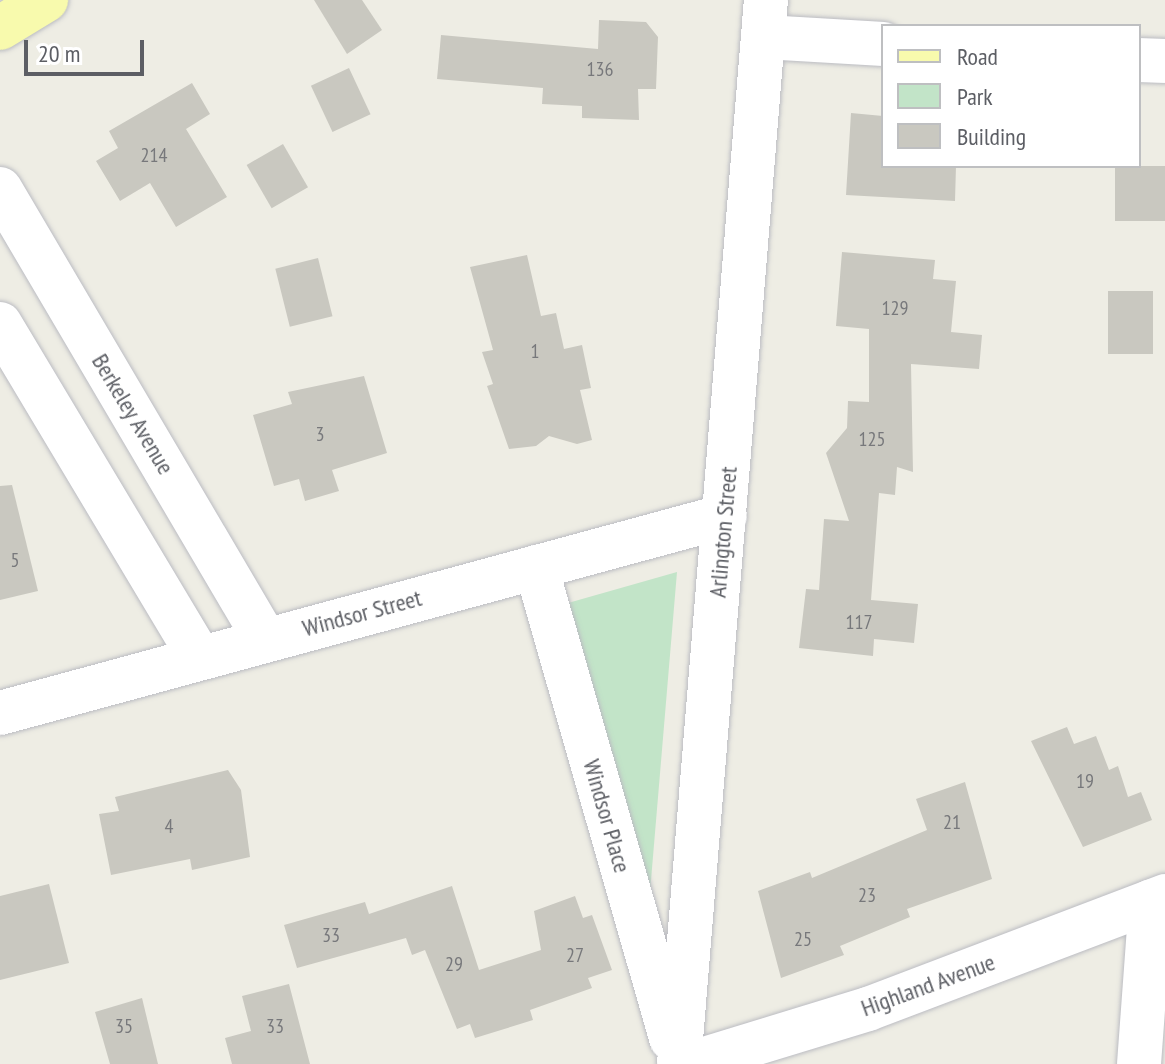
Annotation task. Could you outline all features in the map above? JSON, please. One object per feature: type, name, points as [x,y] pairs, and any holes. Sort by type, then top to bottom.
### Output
[{"type":"main road","points":[[0,28],[46,0]]},
{"type":"street","points":[[766,19],[881,44]]},
{"type":"street","name":"Arlington Street","points":[[679,1064],[766,19]]},
{"type":"street","points":[[1141,60],[1165,61]]},
{"type":"street","name":"Berkeley Avenue","points":[[0,189],[265,639]]},
{"type":"street","points":[[0,324],[199,656]]},
{"type":"street","name":"Windsor Street","points":[[0,713],[199,656],[725,516]]},
{"type":"street","name":"Windsor Place","points":[[536,567],[679,1064]]},
{"type":"street","points":[[1139,1064],[1158,898]]},
{"type":"street","name":"Highland Avenue","points":[[688,1064],[868,1009],[1158,898]]},
{"type":"green space","points":[[677,572],[650,892],[568,603]]},
{"type":"building","points":[[314,0],[362,0],[382,30],[347,54]]},
{"type":"building","points":[[599,20],[646,22],[658,37],[656,89],[638,89],[639,120],[582,118],[582,106],[542,104],[543,88],[437,79],[441,35],[598,49]]},
{"type":"building","points":[[349,68],[371,114],[332,132],[311,86]]},
{"type":"building","points":[[192,83],[210,114],[186,129],[227,197],[176,227],[150,183],[120,201],[96,161],[118,148],[109,131]]},
{"type":"building","points":[[851,113],[881,116],[881,168],[956,168],[955,201],[846,195]]},
{"type":"building","points":[[283,144],[308,187],[272,208],[247,165]]},
{"type":"building","points":[[1165,166],[1165,221],[1115,221],[1115,168]]},
{"type":"building","points":[[842,252],[935,260],[933,279],[956,281],[951,332],[982,335],[979,369],[911,364],[913,472],[897,467],[895,495],[879,493],[871,600],[918,604],[914,643],[874,639],[873,656],[799,648],[806,589],[819,590],[824,519],[849,521],[826,453],[847,428],[848,401],[869,402],[869,329],[836,326]]},
{"type":"building","points":[[527,255],[541,316],[556,313],[564,349],[582,345],[591,388],[580,390],[592,440],[577,444],[549,436],[536,446],[509,449],[487,386],[493,384],[482,352],[493,350],[470,267]]},
{"type":"building","points":[[318,258],[333,316],[290,327],[275,269]]},
{"type":"building","points":[[1108,291],[1153,291],[1153,354],[1108,354]]},
{"type":"building","points":[[364,376],[387,453],[332,470],[339,491],[305,501],[299,479],[274,486],[253,415],[292,404],[288,392]]},
{"type":"building","points":[[12,485],[38,591],[0,600],[0,486]]},
{"type":"building","points":[[1067,727],[1074,744],[1096,736],[1109,770],[1118,766],[1128,797],[1141,792],[1152,820],[1083,847],[1031,741]]},
{"type":"building","points":[[228,770],[241,790],[250,857],[192,870],[190,859],[111,875],[99,814],[119,811],[115,797]]},
{"type":"building","points":[[965,782],[992,879],[907,909],[910,917],[840,946],[844,955],[781,978],[758,891],[810,872],[812,878],[927,830],[916,799]]},
{"type":"building","points":[[49,884],[69,963],[0,980],[0,896]]},
{"type":"building","points":[[452,886],[479,970],[541,950],[534,911],[575,896],[583,918],[592,915],[612,970],[588,978],[592,988],[530,1010],[533,1020],[475,1038],[470,1024],[457,1029],[425,950],[412,955],[406,938],[297,968],[284,925],[365,902],[369,914]]},
{"type":"building","points":[[289,984],[310,1064],[232,1064],[225,1038],[251,1031],[242,996]]},
{"type":"building","points":[[142,998],[158,1064],[110,1064],[95,1012]]}]
